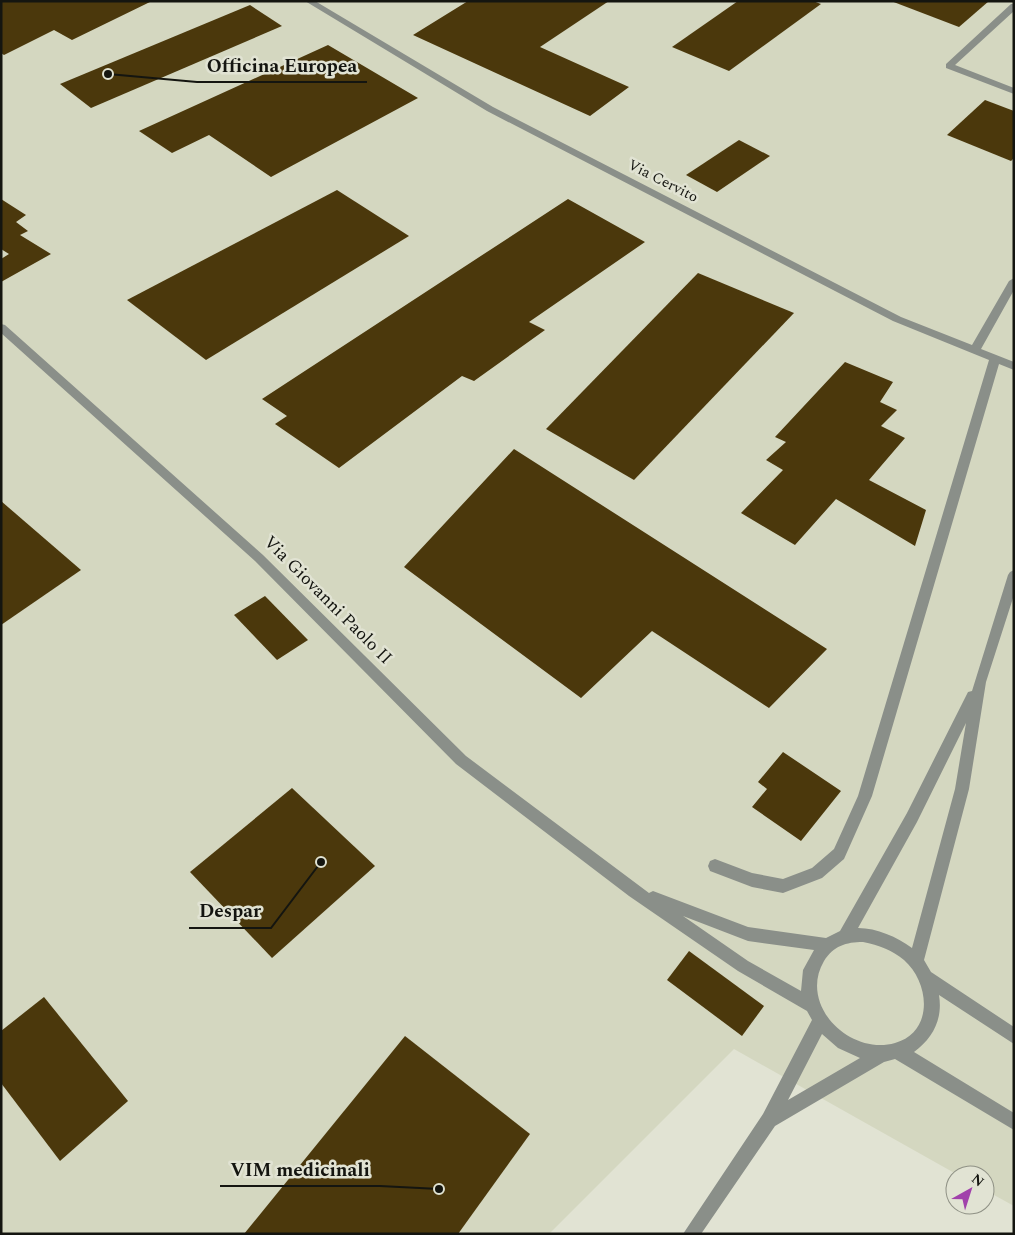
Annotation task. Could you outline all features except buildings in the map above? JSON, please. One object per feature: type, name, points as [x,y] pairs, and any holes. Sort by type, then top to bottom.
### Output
[{"type":"street","name":"Via Cervito","points":[[310,1],[490,109],[897,319],[1014,366]]},
{"type":"street","points":[[1014,6],[949,66],[1014,91]]},
{"type":"street","points":[[975,350],[1014,281]]},
{"type":"street","name":"Via Giovanni Paolo II","points":[[1,328],[259,558],[461,760],[634,891]]},
{"type":"street","points":[[715,866],[752,880],[783,886],[817,873],[840,854],[865,796],[995,358]]},
{"type":"street","points":[[916,961],[962,790],[980,682],[1014,575]]},
{"type":"street","points":[[845,937],[886,868],[935,775],[980,682]]},
{"type":"street","points":[[634,891],[748,934],[827,945]]},
{"type":"street","points":[[634,891],[743,966],[813,1006]]},
{"type":"street","points":[[863,935],[882,938],[900,947],[916,961],[927,978],[933,996],[933,1014],[926,1031],[915,1044],[899,1052],[880,1055],[863,1052],[847,1045],[832,1034],[820,1021],[813,1006],[809,988],[810,972],[816,957],[827,945],[845,937],[863,935]]},
{"type":"street","points":[[927,978],[1014,1036]]},
{"type":"street","points":[[691,1234],[769,1120],[820,1021]]},
{"type":"street","points":[[899,1052],[1014,1122]]},
{"type":"street","points":[[769,1120],[880,1055]]},
{"type":"shaded area","points":[[1,1],[1014,1],[1014,1206],[995,1196],[995,1165],[945,1165],[945,1168],[734,1049],[549,1234],[1,1234]]},
{"type":"place","name":"Officina Europea","points":[[108,74]]},
{"type":"place","name":"Despar","points":[[321,862]]},
{"type":"place","name":"VIM medicinali","points":[[439,1189]]}]
